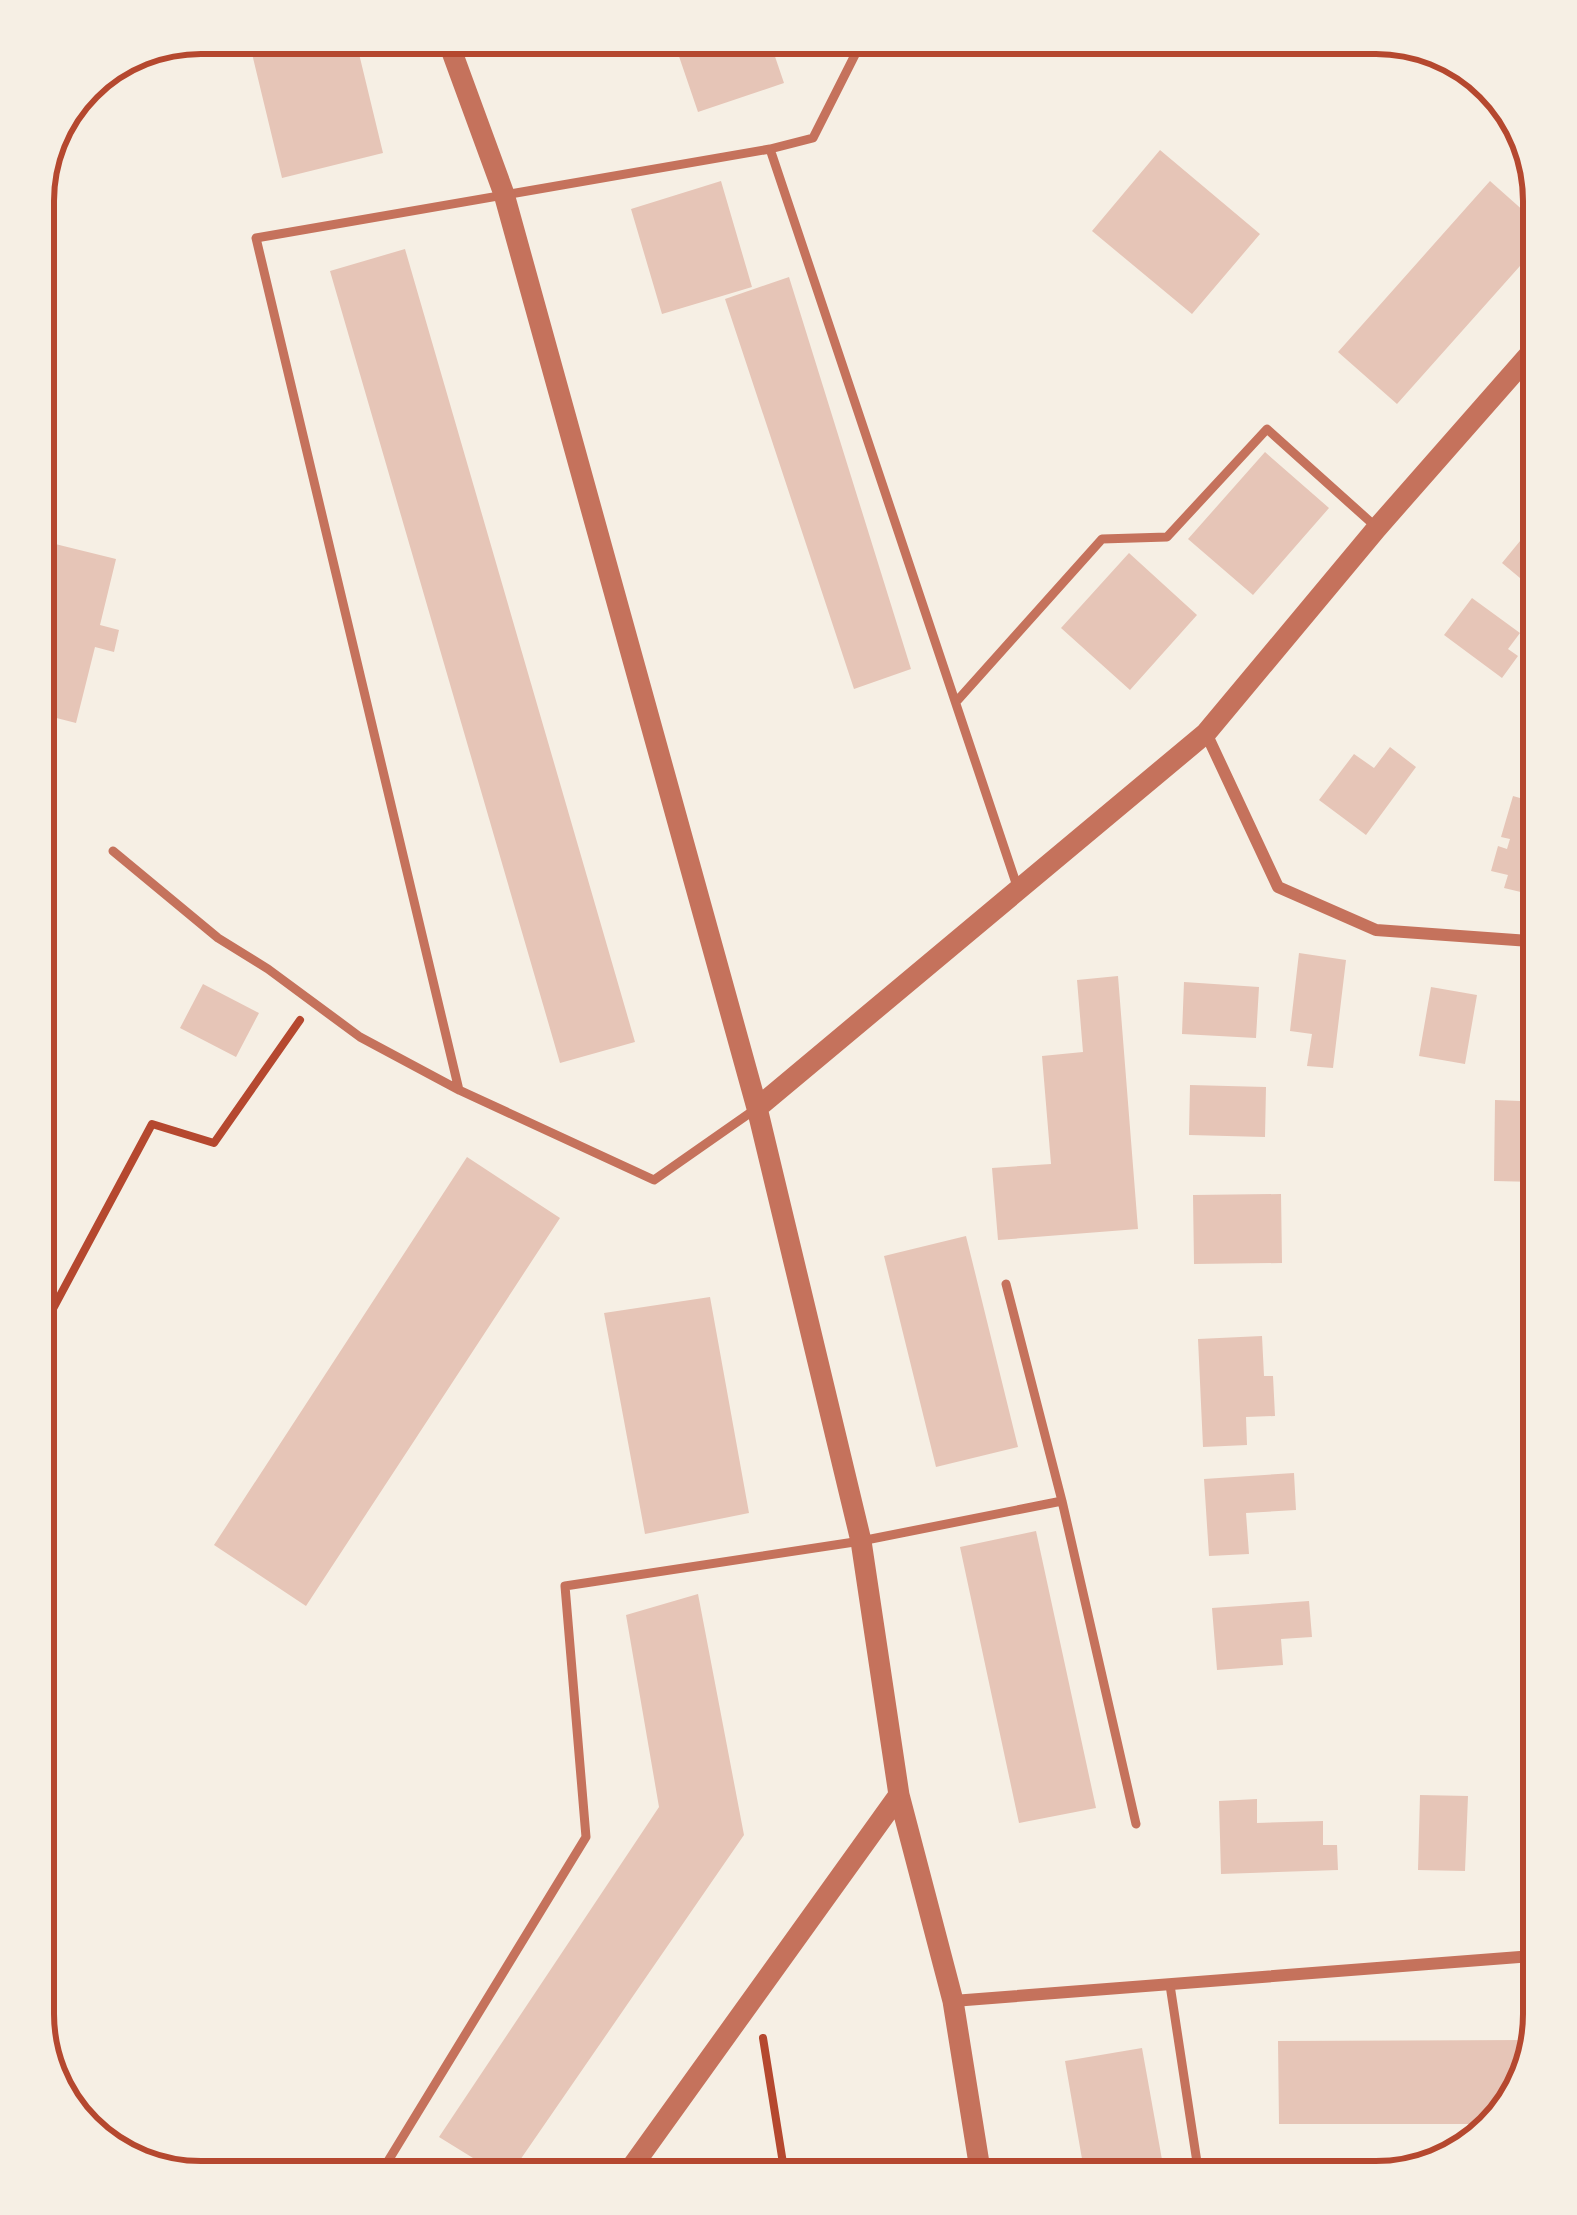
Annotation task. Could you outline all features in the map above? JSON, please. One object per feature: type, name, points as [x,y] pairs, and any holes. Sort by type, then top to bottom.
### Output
[{"type":"street","points":[[453,54],[503,194],[758,1108],[861,1541],[899,1795],[952,2001],[979,2161]]},
{"type":"street","points":[[758,1108],[1206,733],[1523,362]]},
{"type":"street","points":[[1206,733],[1277,887],[1376,930],[1523,940]]},
{"type":"street","points":[[636,2161],[899,1795]]},
{"type":"street","points":[[952,2001],[1523,1957]]},
{"type":"lane","points":[[459,1090],[256,238],[813,138],[855,54]]},
{"type":"lane","points":[[770,149],[1018,890]]},
{"type":"lane","points":[[956,702],[1102,539],[1167,537],[1267,428],[1377,528]]},
{"type":"lane","points":[[113,850],[218,938],[360,1037],[459,1090],[654,1180],[758,1108]]},
{"type":"lane","points":[[1006,1284],[1062,1501],[1136,1824]]},
{"type":"lane","points":[[388,2161],[586,1837],[565,1586],[861,1541],[1062,1501]]},
{"type":"lane","points":[[1170,1985],[1197,2161]]},
{"type":"path","points":[[54,1307],[152,1124],[214,1143],[313,1002]]},
{"type":"path","points":[[759,1989],[764,2053],[782,2161]]},
{"type":"building","points":[[252,54],[359,54],[383,153],[282,178]]},
{"type":"building","points":[[678,54],[774,54],[784,83],[698,112]]},
{"type":"building","points":[[1160,150],[1260,234],[1192,314],[1092,231]]},
{"type":"building","points":[[721,181],[752,287],[662,314],[631,209]]},
{"type":"building","points":[[1490,181],[1523,210],[1523,263],[1397,404],[1338,352]]},
{"type":"building","points":[[405,249],[635,1042],[560,1063],[330,271]]},
{"type":"building","points":[[789,277],[911,669],[854,689],[725,299]]},
{"type":"building","points":[[1265,452],[1329,508],[1253,595],[1188,539]]},
{"type":"building","points":[[1523,538],[1523,580],[1502,563]]},
{"type":"building","points":[[54,544],[116,559],[100,625],[119,630],[114,652],[95,647],[76,723],[54,717]]},
{"type":"building","points":[[1129,553],[1197,615],[1130,690],[1061,628]]},
{"type":"building","points":[[1472,598],[1520,633],[1508,649],[1518,656],[1502,678],[1444,635]]},
{"type":"building","points":[[1390,747],[1416,767],[1366,835],[1319,800],[1354,754],[1374,768]]},
{"type":"building","points":[[1513,796],[1523,799],[1523,893],[1504,888],[1508,875],[1491,871],[1498,846],[1507,849],[1510,839],[1501,837]]},
{"type":"building","points":[[1299,953],[1346,960],[1333,1068],[1307,1066],[1312,1034],[1290,1031]]},
{"type":"building","points":[[1118,976],[1138,1229],[998,1240],[992,1168],[1051,1164],[1042,1056],[1083,1052],[1077,980]]},
{"type":"building","points":[[1184,982],[1259,987],[1256,1038],[1182,1034]]},
{"type":"building","points":[[203,984],[259,1013],[236,1057],[180,1028]]},
{"type":"building","points":[[1431,987],[1477,995],[1465,1064],[1419,1056]]},
{"type":"building","points":[[1190,1085],[1266,1087],[1265,1137],[1189,1135]]},
{"type":"building","points":[[1495,1100],[1523,1101],[1523,1182],[1494,1181]]},
{"type":"building","points":[[467,1157],[560,1218],[306,1606],[214,1545]]},
{"type":"building","points":[[1281,1194],[1282,1263],[1194,1264],[1193,1195]]},
{"type":"building","points":[[966,1236],[1018,1447],[936,1467],[884,1256]]},
{"type":"building","points":[[710,1297],[749,1513],[645,1534],[604,1313]]},
{"type":"building","points":[[1262,1336],[1264,1376],[1273,1376],[1275,1416],[1246,1417],[1247,1445],[1203,1447],[1198,1339]]},
{"type":"building","points":[[1294,1473],[1296,1510],[1246,1513],[1249,1554],[1209,1556],[1204,1479]]},
{"type":"building","points":[[1036,1531],[1096,1808],[1019,1823],[960,1547]]},
{"type":"building","points":[[698,1594],[744,1835],[519,2161],[478,2161],[439,2137],[659,1807],[626,1615]]},
{"type":"building","points":[[1309,1601],[1312,1637],[1281,1639],[1283,1665],[1217,1670],[1212,1608]]},
{"type":"building","points":[[1420,1795],[1468,1796],[1465,1871],[1418,1870]]},
{"type":"building","points":[[1257,1799],[1257,1823],[1323,1821],[1323,1845],[1337,1845],[1338,1870],[1221,1874],[1219,1801]]},
{"type":"building","points":[[1521,2040],[1503,2088],[1474,2124],[1279,2124],[1278,2041]]},
{"type":"building","points":[[1142,2048],[1162,2161],[1082,2161],[1065,2061]]}]
